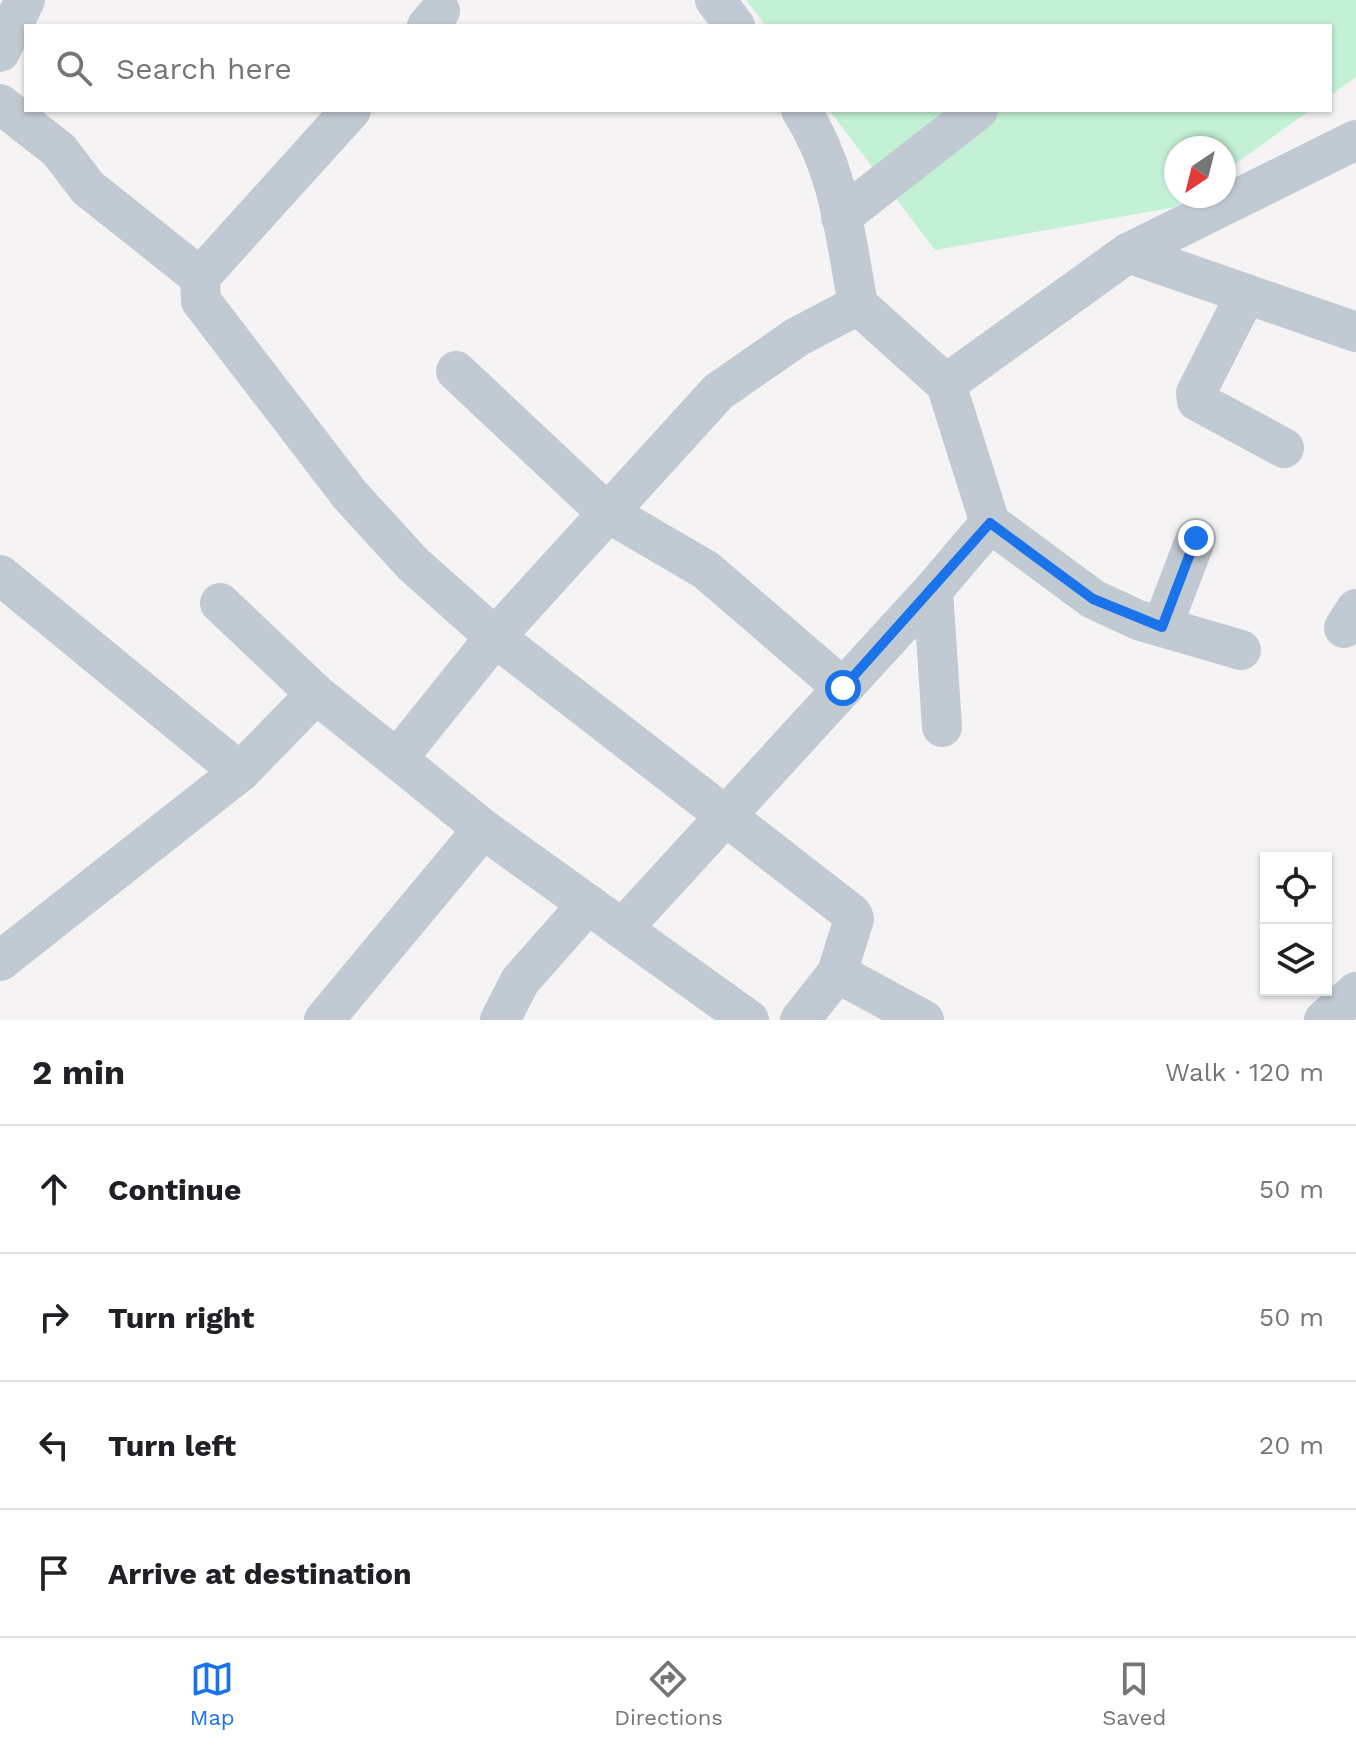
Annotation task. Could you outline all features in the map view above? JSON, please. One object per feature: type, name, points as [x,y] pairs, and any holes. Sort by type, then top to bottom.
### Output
[{"type":"street","points":[[0,52],[25,0]]},
{"type":"street","points":[[715,0],[733,24]]},
{"type":"street","points":[[0,104],[59,150],[88,188],[200,277]]},
{"type":"street","points":[[349,112],[200,277],[201,301],[350,495],[413,564],[495,637],[852,914],[854,919],[837,973],[800,1020]]},
{"type":"street","points":[[802,112],[822,142],[858,305],[946,384],[990,523],[1093,599],[1162,627],[1241,650]]},
{"type":"street","points":[[841,217],[975,112]]},
{"type":"street","points":[[946,384],[1128,253],[1356,140]]},
{"type":"street","points":[[1128,253],[1356,332]]},
{"type":"street","points":[[1246,294],[1196,393],[1197,401],[1203,408],[1284,448]]},
{"type":"street","points":[[397,759],[495,637],[605,511],[718,392],[797,337],[858,305]]},
{"type":"street","points":[[456,371],[605,511],[706,570],[843,688]]},
{"type":"street","points":[[622,929],[933,590],[990,523]]},
{"type":"street","points":[[1162,627],[1196,538]]},
{"type":"street","points":[[5,589],[240,772]]},
{"type":"street","points":[[933,590],[942,727]]},
{"type":"street","points":[[220,603],[316,694],[483,829],[749,1020]]},
{"type":"street","points":[[0,961],[240,772],[316,694]]},
{"type":"street","points":[[324,1020],[483,829]]},
{"type":"street","points":[[500,1020],[520,981],[588,904]]},
{"type":"street","points":[[837,973],[924,1020]]},
{"type":"street","points":[[1324,1020],[1356,992]]},
{"type":"green space","points":[[746,0],[1356,0],[1356,77],[1332,95],[1332,24],[764,24]]},
{"type":"green space","points":[[831,112],[1307,112],[1236,163],[1236,136],[1164,136],[1164,208],[1170,208],[935,250]]},
{"type":"route","points":[[843,688],[990,523],[1093,599],[1138,620],[1162,627],[1196,538]]}]
